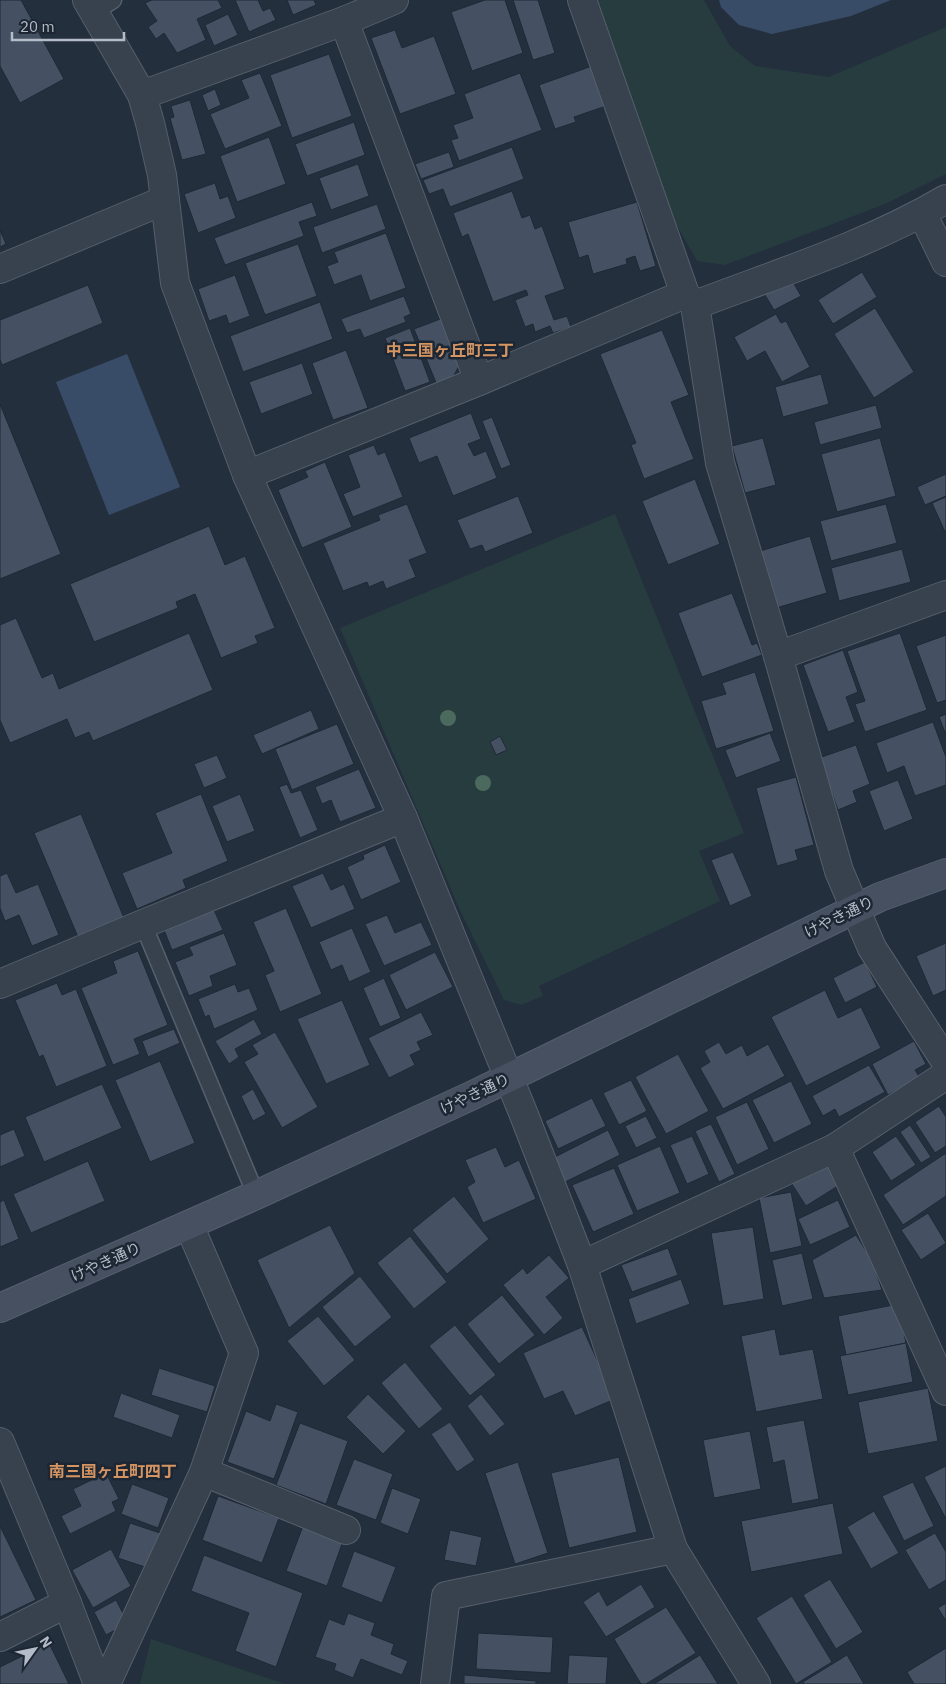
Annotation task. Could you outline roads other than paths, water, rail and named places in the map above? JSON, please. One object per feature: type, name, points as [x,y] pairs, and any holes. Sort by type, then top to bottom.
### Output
[{"type":"street","points":[[142,95],[394,0]]},
{"type":"street","points":[[582,0],[690,299],[720,463],[778,656],[839,871],[854,910],[872,948],[946,1062]]},
{"type":"street","points":[[98,4],[142,95],[162,174],[175,283],[247,476],[403,818],[510,1078],[582,1266],[673,1549],[756,1684]]},
{"type":"street","points":[[344,20],[479,381]]},
{"type":"street","points":[[247,476],[479,381],[690,299],[850,246],[922,213],[946,199]]},
{"type":"street","points":[[0,269],[165,200]]},
{"type":"street","points":[[922,213],[946,262]]},
{"type":"street","points":[[778,656],[946,595]]},
{"type":"street","points":[[0,984],[403,818]]},
{"type":"street","name":"けやき通り","points":[[0,1308],[256,1195],[510,1078],[880,897],[946,873]]},
{"type":"street","points":[[582,1266],[835,1148],[946,1075]]},
{"type":"street","points":[[835,1148],[946,1391]]},
{"type":"street","points":[[106,1684],[204,1472],[244,1353],[189,1225]]},
{"type":"street","points":[[0,1442],[67,1603],[98,1684]]},
{"type":"street","points":[[204,1472],[346,1530]]},
{"type":"street","points":[[435,1684],[446,1596],[673,1549]]},
{"type":"street","points":[[0,1636],[67,1603]]},
{"type":"lane","points":[[143,924],[256,1195]]},
{"type":"water","points":[[719,0],[891,0],[851,16],[772,34],[739,25],[721,7]]},
{"type":"water","points":[[127,354],[180,487],[109,515],[56,382]]},
{"type":"district","name":"中三国ヶ丘町三丁","points":[[450,350]]},
{"type":"district","name":"南三国ヶ丘町四丁","points":[[113,1471]]}]
